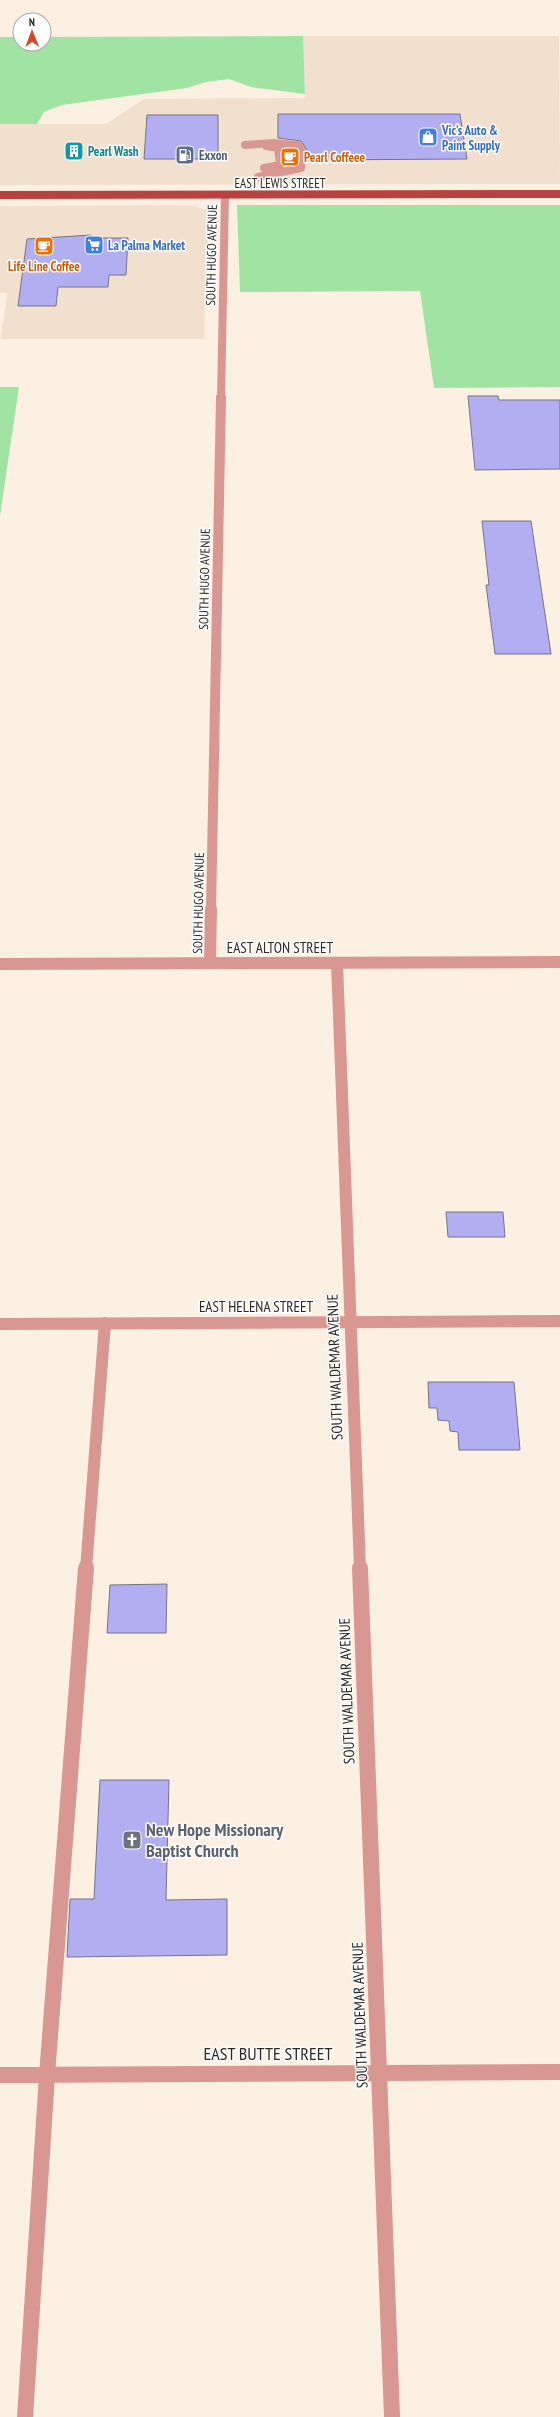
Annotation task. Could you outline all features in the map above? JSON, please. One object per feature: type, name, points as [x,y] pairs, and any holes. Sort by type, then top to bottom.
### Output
[{"type":"main road","name":"EAST LEWIS STREET","points":[[0,195],[560,194]]},
{"type":"street","points":[[273,143],[298,145],[302,150],[301,168],[256,174],[280,165],[278,148],[245,145],[273,143]]},
{"type":"street","name":"SOUTH HUGO AVENUE","points":[[210,963],[225,195]]},
{"type":"street","name":"EAST ALTON STREET","points":[[0,964],[560,962]]},
{"type":"street","name":"SOUTH WALDEMAR AVENUE","points":[[337,963],[392,2417]]},
{"type":"street","name":"EAST HELENA STREET","points":[[0,1324],[560,1321]]},
{"type":"street","points":[[25,2417],[47,2075],[105,1323]]},
{"type":"street","name":"EAST BUTTE STREET","points":[[0,2075],[560,2072]]},
{"type":"shaded area","points":[[303,36],[559,36],[560,184],[0,185],[0,124],[106,124],[144,99],[305,98]]},
{"type":"shaded area","points":[[192,205],[209,211],[204,339],[1,339],[7,293],[0,293],[0,206]]},
{"type":"green space","points":[[303,36],[305,94],[251,87],[229,79],[206,82],[187,88],[62,105],[44,112],[37,124],[0,124],[0,37],[12,37],[12,52],[52,52],[52,37]]},
{"type":"green space","points":[[237,205],[560,205],[560,387],[434,388],[420,291],[240,292]]},
{"type":"green space","points":[[0,387],[19,387],[0,516]]},
{"type":"building","points":[[278,114],[460,114],[467,159],[307,160],[307,150],[301,141],[278,138]]},
{"type":"building","points":[[147,115],[218,115],[218,159],[144,159]]},
{"type":"building","name":"Pearl Coffeee","points":[[283,149],[295,150],[296,160],[285,160]]},
{"type":"building","points":[[91,235],[90,238],[128,238],[126,275],[109,275],[108,287],[58,287],[56,306],[18,306],[27,239]]},
{"type":"building","points":[[468,396],[498,396],[499,400],[560,400],[560,469],[475,470]]},
{"type":"building","points":[[482,521],[531,521],[551,654],[495,654],[486,585],[489,585]]},
{"type":"building","points":[[446,1212],[503,1212],[505,1237],[448,1237]]},
{"type":"building","points":[[428,1382],[514,1382],[520,1450],[459,1450],[458,1432],[450,1431],[449,1421],[438,1420],[437,1408],[429,1408]]},
{"type":"building","points":[[167,1584],[166,1633],[107,1633],[110,1585]]},
{"type":"building","name":"New Hope Missionary Baptist Church","points":[[100,1780],[169,1780],[166,1900],[227,1899],[227,1955],[67,1957],[70,1899],[94,1899]]},
{"type":"place","name":"Vic's Auto & Paint Supply","points":[[428,137]]},
{"type":"place","name":"Pearl Wash","points":[[74,151]]},
{"type":"place","name":"Exxon","points":[[185,155]]},
{"type":"place","name":"Pearl Coffeee","points":[[290,157]]},
{"type":"place","name":"La Palma Market","points":[[94,245]]},
{"type":"place","name":"Life Line Coffee","points":[[44,246]]},
{"type":"place","name":"New Hope Missionary Baptist Church","points":[[132,1840]]}]
